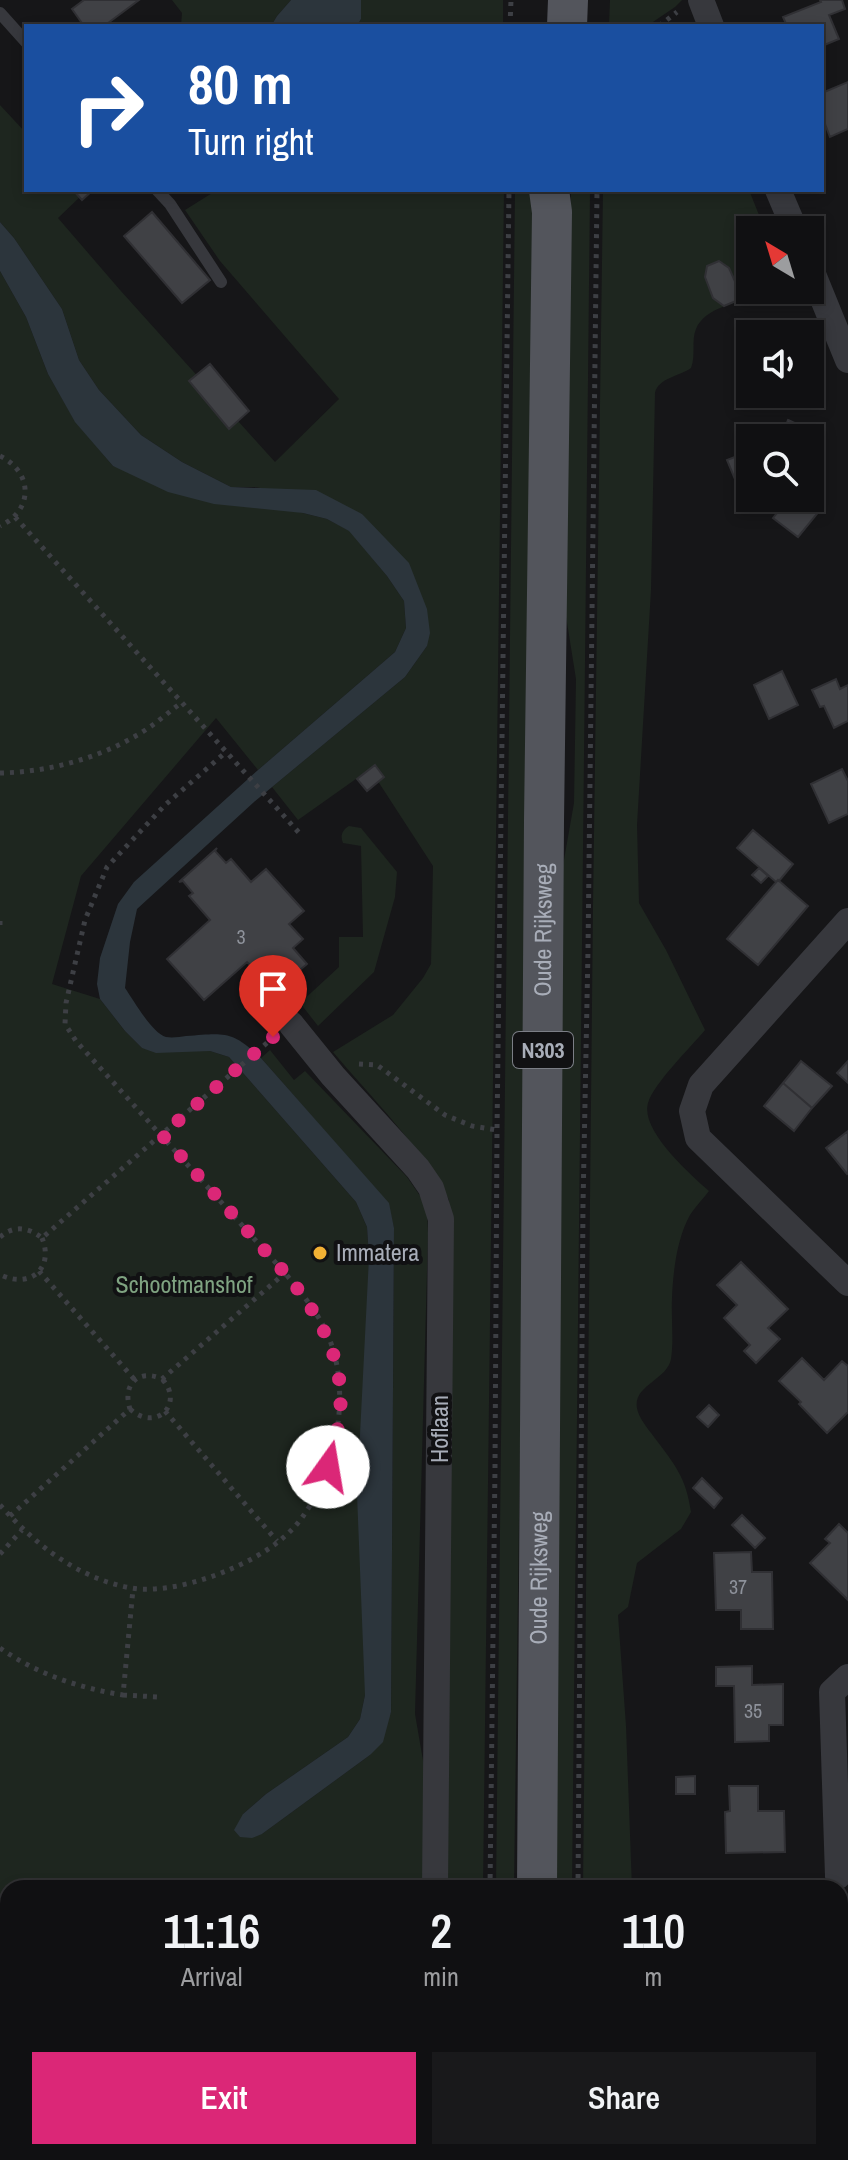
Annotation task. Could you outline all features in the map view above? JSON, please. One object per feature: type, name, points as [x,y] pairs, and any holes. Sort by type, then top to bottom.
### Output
[{"type":"main road","points":[[540,0],[541,24]]},
{"type":"main road","points":[[567,24],[568,0]]},
{"type":"main road","name":"Oude Rijksweg","points":[[537,1880],[544,821],[552,197]]},
{"type":"street","points":[[701,0],[710,24]]},
{"type":"street","points":[[779,192],[789,216]]},
{"type":"street","points":[[824,301],[848,360]]},
{"type":"street","points":[[848,921],[701,1085],[692,1111],[698,1138],[848,1283]]},
{"type":"street","name":"Hoflaan","points":[[282,1031],[333,1076],[418,1169],[431,1188],[441,1219],[435,1880]]},
{"type":"street","points":[[838,1876],[832,1692],[848,1677]]},
{"type":"lane","points":[[0,13],[24,40]]},
{"type":"lane","points":[[159,192],[221,282]]},
{"type":"path","points":[[510,24],[511,0]]},
{"type":"path","points":[[490,1880],[509,192]]},
{"type":"path","points":[[578,1880],[583,1205],[597,192]]},
{"type":"path","points":[[0,456],[12,462],[25,483],[22,506],[15,517],[0,526]]},
{"type":"path","points":[[15,517],[301,835]]},
{"type":"path","points":[[0,773],[22,773],[65,765],[107,750],[146,729],[181,703]]},
{"type":"path","points":[[0,1505],[22,1530],[74,1568],[102,1581],[133,1589],[156,1589],[206,1580],[257,1556],[300,1521],[328,1467],[340,1410],[338,1378],[324,1327],[285,1273],[76,1041],[65,1024],[66,1003],[85,920],[107,867],[165,805],[226,752]]},
{"type":"path","points":[[0,921],[0,931]]},
{"type":"path","points":[[42,1238],[282,1031]]},
{"type":"path","points":[[333,1076],[351,1065],[377,1065],[445,1115],[472,1126],[497,1130]]},
{"type":"path","points":[[1,1234],[24,1228],[33,1231],[42,1238],[47,1256],[39,1271],[24,1280],[1,1275]]},
{"type":"path","points":[[39,1271],[135,1380]]},
{"type":"path","points":[[162,1379],[285,1273]]},
{"type":"path","points":[[145,1375],[162,1379],[171,1398],[160,1416],[146,1419],[130,1409],[127,1395],[135,1380],[145,1375]]},
{"type":"path","points":[[10,1516],[130,1409]]},
{"type":"path","points":[[165,1411],[277,1541]]},
{"type":"path","points":[[0,1554],[22,1530]]},
{"type":"path","points":[[123,1695],[133,1589]]},
{"type":"path","points":[[0,1648],[32,1667],[91,1690],[158,1697]]},
{"type":"green space","points":[[172,0],[291,0],[272,24],[181,24],[182,13]]},
{"type":"green space","points":[[361,0],[503,0],[503,24],[358,24]]},
{"type":"green space","points":[[610,0],[682,0],[650,24],[609,24]]},
{"type":"green space","points":[[0,105],[24,131],[24,192],[80,192],[82,195],[58,218],[275,462],[339,399],[220,261],[185,210],[214,192],[504,192],[483,1880],[446,1880],[449,1200],[425,1161],[333,1052],[393,1015],[431,964],[433,866],[370,769],[298,820],[272,787],[405,677],[427,646],[362,514],[256,487],[231,487],[182,462],[141,435],[99,390],[79,360],[62,309],[0,222]]},
{"type":"green space","points":[[515,192],[532,192],[532,557],[514,1880],[496,1880]]},
{"type":"green space","points":[[571,192],[590,192],[572,1880],[552,1880],[562,871],[574,803],[576,679],[565,610]]},
{"type":"green space","points":[[603,192],[750,192],[759,216],[736,216],[736,303],[722,307],[702,320],[696,329],[691,368],[660,384],[655,393],[651,590],[637,825],[639,903],[705,1030],[657,1086],[648,1103],[648,1114],[651,1126],[668,1151],[709,1191],[690,1215],[679,1245],[673,1288],[671,1359],[663,1373],[643,1390],[637,1403],[643,1422],[678,1472],[691,1512],[681,1529],[637,1563],[628,1607],[618,1615],[632,1880],[583,1880]]},
{"type":"green space","name":"Schootmanshof","points":[[0,271],[26,317],[48,374],[75,421],[113,466],[327,519],[350,531],[404,601],[406,628],[395,652],[258,770],[216,718],[81,876],[52,984],[100,999],[142,1048],[210,1051],[229,1057],[356,1202],[367,1227],[365,1695],[360,1719],[348,1737],[266,1794],[243,1814],[262,1834],[370,1755],[391,1712],[394,1228],[388,1203],[261,1058],[270,1050],[294,1080],[305,1071],[407,1177],[427,1206],[428,1234],[415,1714],[425,1772],[423,1880],[0,1880]]},
{"type":"green space","points":[[349,826],[361,828],[397,872],[395,897],[374,972],[318,1026],[300,1003],[339,967],[339,937],[363,937],[361,846],[343,843],[342,833]]},
{"type":"shaded area","points":[[291,0],[361,0],[358,24],[272,24]]},
{"type":"shaded area","points":[[0,222],[62,309],[79,360],[99,390],[141,435],[182,462],[231,487],[316,490],[362,514],[409,563],[427,609],[430,633],[427,646],[405,677],[254,802],[137,909],[130,942],[125,988],[155,1029],[168,1037],[227,1035],[251,1049],[389,1203],[394,1228],[391,1712],[383,1742],[370,1755],[262,1834],[252,1838],[240,1837],[234,1830],[243,1814],[266,1794],[348,1737],[360,1719],[365,1695],[357,1494],[369,1257],[367,1227],[356,1202],[229,1057],[210,1051],[156,1053],[142,1048],[125,1031],[100,999],[97,984],[100,958],[118,904],[134,882],[395,652],[406,628],[404,601],[349,531],[327,519],[303,513],[214,504],[168,492],[113,466],[75,422],[48,374],[26,317],[0,271]]},
{"type":"building","points":[[84,0],[139,0],[107,24],[83,24],[72,9]]},
{"type":"building","points":[[842,0],[845,9],[829,15],[839,39],[824,45],[824,24],[786,24],[783,17],[821,2]]},
{"type":"building","points":[[848,82],[848,129],[830,137],[824,121],[824,92]]},
{"type":"building","points":[[75,192],[91,192],[82,200]]},
{"type":"building","points":[[152,212],[210,280],[182,303],[124,236]]},
{"type":"building","points":[[719,261],[729,268],[736,284],[736,301],[724,306],[713,298],[705,277],[707,266]]},
{"type":"building","points":[[210,364],[249,411],[229,429],[189,381]]},
{"type":"building","points":[[736,456],[736,482],[727,460]]},
{"type":"building","points":[[778,512],[818,512],[798,537],[773,518]]},
{"type":"building","points":[[782,671],[798,705],[769,719],[754,685]]},
{"type":"building","points":[[836,679],[840,689],[848,685],[848,721],[834,728],[812,690]]},
{"type":"building","points":[[375,765],[384,777],[367,791],[357,779]]},
{"type":"building","points":[[842,769],[848,781],[848,814],[829,823],[811,784]]},
{"type":"building","points":[[753,830],[793,864],[779,881],[776,882],[737,848]]},
{"type":"building","points":[[217,848],[215,851],[226,863],[231,859],[251,882],[266,869],[304,911],[289,924],[303,939],[293,948],[307,964],[286,982],[272,966],[261,976],[247,962],[204,1000],[167,959],[210,920],[189,896],[193,893],[183,881],[179,882]]},
{"type":"building","points":[[759,868],[768,876],[761,883],[752,875]]},
{"type":"building","points":[[778,880],[808,906],[758,965],[727,939]]},
{"type":"building","points":[[801,1061],[832,1086],[812,1108],[783,1083]]},
{"type":"building","points":[[848,1061],[848,1083],[837,1073]]},
{"type":"building","points":[[783,1083],[812,1108],[794,1131],[764,1106]]},
{"type":"building","points":[[848,1131],[848,1173],[847,1174],[826,1148]]},
{"type":"building","points":[[741,1262],[788,1309],[768,1328],[780,1339],[756,1363],[744,1351],[750,1345],[724,1318],[737,1305],[717,1285]]},
{"type":"building","points":[[802,1358],[824,1380],[842,1361],[848,1366],[848,1412],[827,1433],[779,1381]]},
{"type":"building","points":[[709,1405],[719,1415],[708,1427],[697,1417]]},
{"type":"building","points":[[702,1478],[722,1498],[714,1508],[693,1488]]},
{"type":"building","points":[[742,1515],[765,1538],[755,1548],[732,1525]]},
{"type":"building","points":[[839,1524],[848,1533],[848,1600],[810,1563],[830,1543],[825,1539]]},
{"type":"building","points":[[751,1552],[752,1572],[772,1572],[773,1629],[741,1629],[741,1610],[716,1610],[714,1553]]},
{"type":"building","points":[[752,1666],[752,1685],[783,1684],[783,1725],[769,1725],[769,1741],[735,1742],[734,1686],[716,1686],[716,1667]]},
{"type":"building","points":[[695,1776],[695,1794],[676,1794],[676,1777]]},
{"type":"building","points":[[729,1786],[758,1786],[758,1811],[784,1811],[785,1852],[726,1853],[725,1812],[730,1811]]},
{"type":"place","name":"Immatera","points":[[320,1253]]},
{"type":"route","points":[[273,1037],[162,1135],[285,1273],[324,1327],[338,1378],[340,1410],[328,1467]]}]
